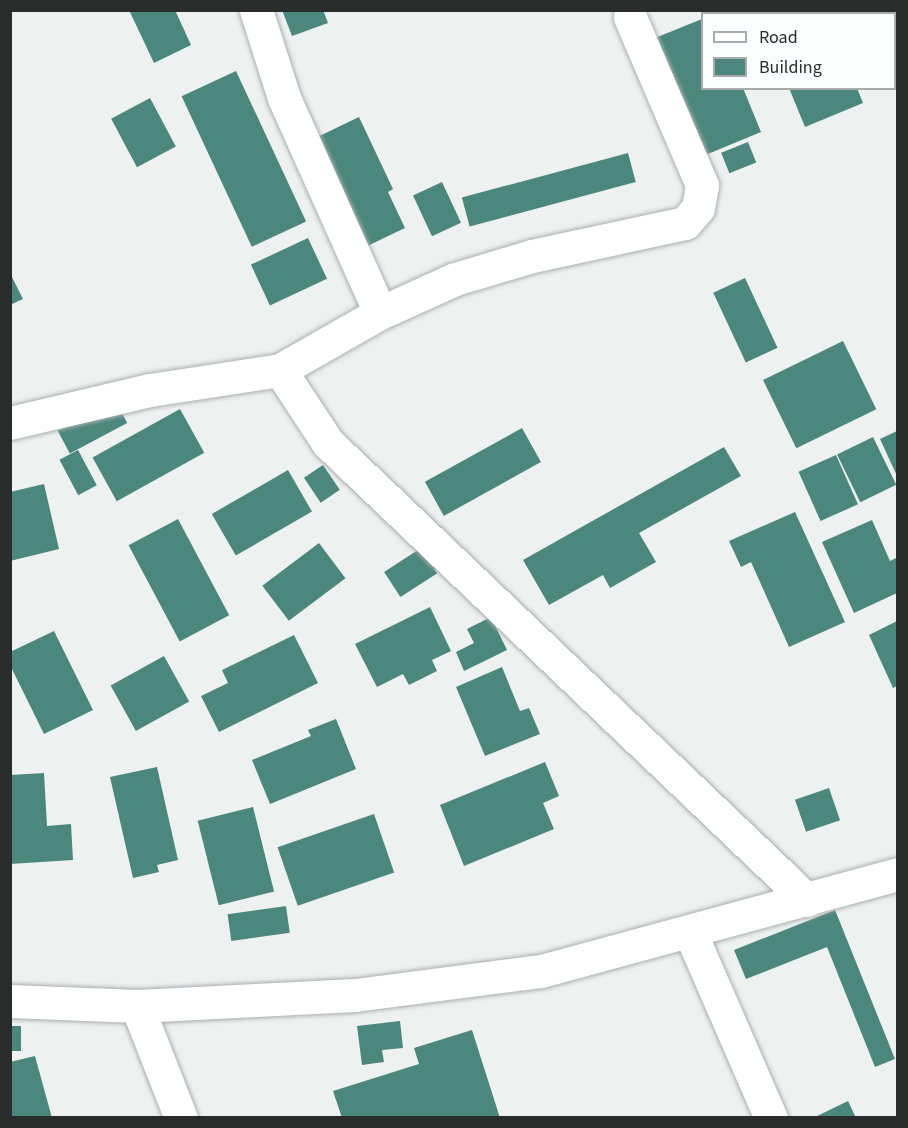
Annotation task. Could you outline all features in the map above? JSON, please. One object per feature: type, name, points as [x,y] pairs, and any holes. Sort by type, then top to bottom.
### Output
[{"type":"street","points":[[256,10],[284,98],[380,313]]},
{"type":"street","points":[[10,423],[150,390],[280,370],[380,313],[455,279],[532,256],[685,223],[698,208],[702,185],[636,13]]},
{"type":"street","points":[[280,370],[328,443],[807,900]]},
{"type":"street","points":[[10,1001],[137,1006],[355,995],[541,971],[897,874]]},
{"type":"street","points":[[690,932],[771,1118]]},
{"type":"street","points":[[137,1006],[181,1118]]},
{"type":"building","points":[[129,10],[175,10],[191,45],[154,63]]},
{"type":"building","points":[[282,10],[323,10],[328,23],[292,36]]},
{"type":"building","points":[[825,10],[826,12],[800,12]]},
{"type":"building","points":[[846,10],[897,10],[897,84],[896,12],[846,12]]},
{"type":"building","points":[[701,19],[701,90],[744,90],[761,132],[703,156],[655,38]]},
{"type":"building","points":[[236,71],[306,221],[252,247],[182,96]]},
{"type":"building","points":[[790,90],[858,90],[863,103],[805,127]]},
{"type":"building","points":[[150,98],[176,147],[137,167],[111,119]]},
{"type":"building","points":[[359,117],[393,189],[388,192],[405,228],[361,249],[309,141]]},
{"type":"building","points":[[748,142],[756,162],[729,173],[721,153]]},
{"type":"building","points":[[628,153],[636,182],[470,226],[462,198]]},
{"type":"building","points":[[442,182],[461,223],[432,236],[413,196]]},
{"type":"building","points":[[308,238],[327,279],[270,305],[251,265]]},
{"type":"building","points":[[10,273],[23,299],[10,305]]},
{"type":"building","points":[[745,278],[778,348],[746,363],[713,293]]},
{"type":"building","points":[[843,341],[876,409],[796,448],[763,380]]},
{"type":"building","points":[[115,400],[127,423],[70,453],[58,431]]},
{"type":"building","points":[[180,409],[204,453],[117,501],[93,457]]},
{"type":"building","points":[[522,428],[541,462],[444,516],[425,482]]},
{"type":"building","points":[[897,431],[897,476],[880,439]]},
{"type":"building","points":[[873,437],[896,485],[860,502],[837,455]]},
{"type":"building","points":[[724,447],[741,476],[639,533],[656,562],[610,588],[603,575],[549,605],[523,560]]},
{"type":"building","points":[[78,450],[97,485],[78,495],[59,460]]},
{"type":"building","points":[[836,455],[858,504],[821,521],[799,472]]},
{"type":"building","points":[[323,465],[340,490],[321,503],[304,478]]},
{"type":"building","points":[[288,470],[312,512],[236,556],[212,514]]},
{"type":"building","points":[[44,484],[59,549],[10,561],[10,492]]},
{"type":"building","points":[[795,512],[845,622],[789,647],[751,562],[741,567],[729,541]]},
{"type":"building","points":[[178,519],[229,615],[180,642],[129,545]]},
{"type":"building","points":[[872,520],[890,561],[896,558],[897,593],[854,613],[822,542]]},
{"type":"building","points":[[319,543],[345,578],[289,621],[262,586]]},
{"type":"building","points":[[421,548],[437,573],[400,597],[384,572]]},
{"type":"building","points":[[430,607],[451,651],[432,660],[437,671],[409,685],[403,674],[377,687],[355,644]]},
{"type":"building","points":[[491,617],[507,650],[464,671],[456,652],[474,643],[467,629]]},
{"type":"building","points":[[897,621],[897,686],[893,688],[869,635]]},
{"type":"building","points":[[54,631],[93,710],[44,734],[10,665],[10,652]]},
{"type":"building","points":[[294,635],[318,683],[219,732],[201,696],[228,683],[222,670]]},
{"type":"building","points":[[164,656],[189,701],[136,731],[111,686]]},
{"type":"building","points":[[502,667],[520,711],[529,708],[540,734],[485,756],[456,687]]},
{"type":"building","points":[[336,719],[356,769],[270,804],[252,760],[311,736],[308,730]]},
{"type":"building","points":[[545,762],[559,796],[543,803],[554,829],[464,866],[440,805]]},
{"type":"building","points":[[157,767],[178,860],[157,865],[159,872],[133,878],[110,777]]},
{"type":"building","points":[[44,773],[47,826],[71,824],[73,860],[10,864],[10,775]]},
{"type":"building","points":[[829,788],[840,820],[806,832],[795,800]]},
{"type":"building","points":[[253,807],[274,891],[219,905],[198,821]]},
{"type":"building","points":[[374,814],[394,873],[298,906],[278,847]]},
{"type":"building","points":[[286,906],[290,933],[231,941],[228,914]]},
{"type":"building","points":[[835,910],[895,1059],[875,1067],[827,947],[746,979],[734,950]]},
{"type":"building","points":[[400,1021],[403,1048],[382,1050],[384,1062],[362,1065],[357,1026]]},
{"type":"building","points":[[10,1026],[21,1026],[21,1051],[10,1051]]},
{"type":"building","points":[[472,1030],[500,1118],[342,1118],[333,1091],[419,1064],[414,1048]]},
{"type":"building","points":[[35,1056],[52,1118],[10,1118],[10,1062]]},
{"type":"building","points":[[848,1101],[856,1118],[813,1118]]}]
